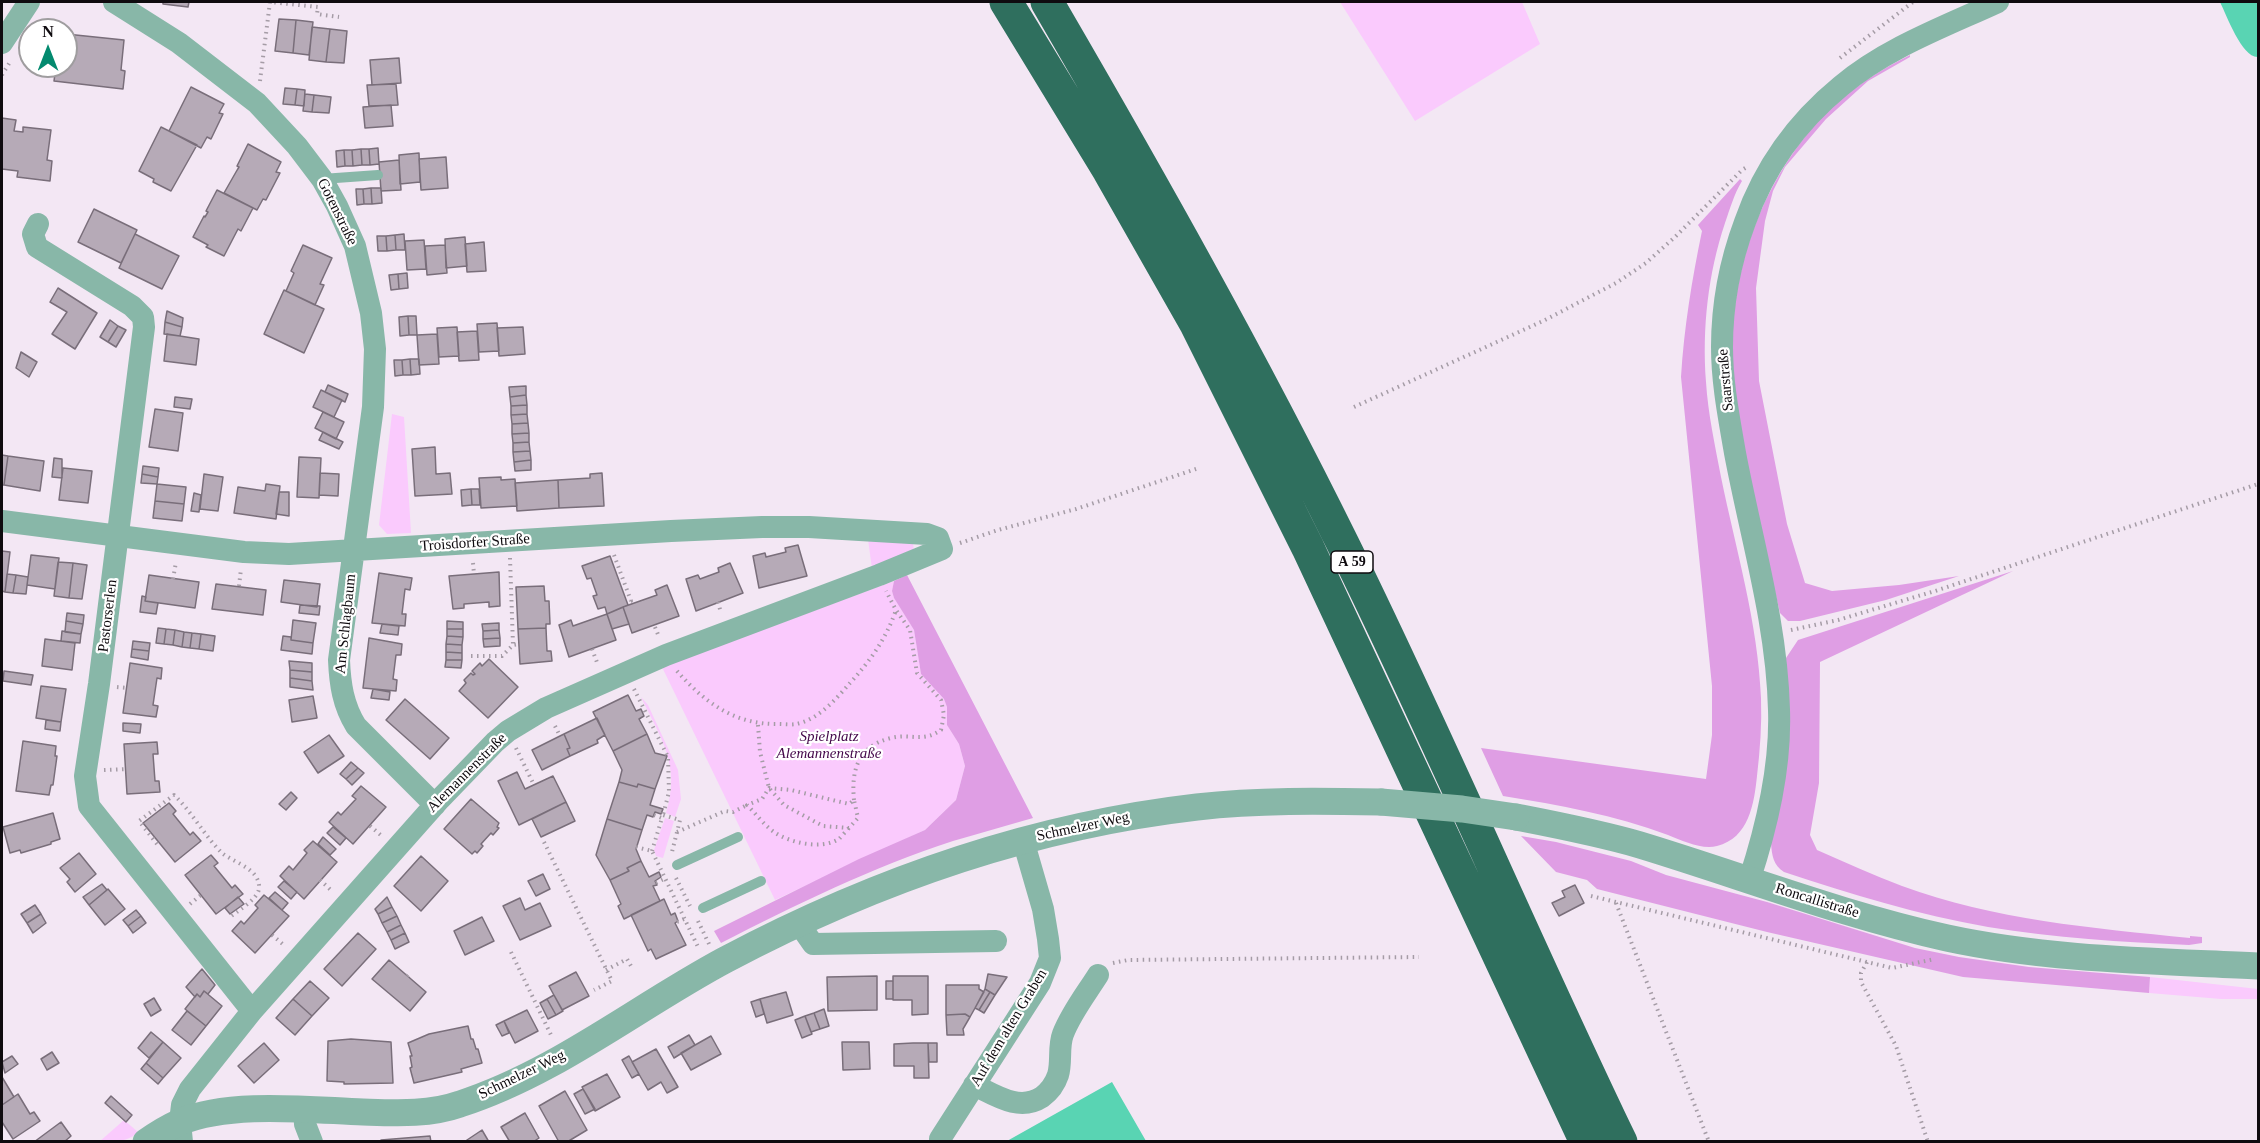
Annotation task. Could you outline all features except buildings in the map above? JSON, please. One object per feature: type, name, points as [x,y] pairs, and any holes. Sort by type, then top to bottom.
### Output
[{"type":"highway","name":"A 59","points":[[1006,2],[1109,171],[1196,324],[1308,548],[1586,1142]]},
{"type":"highway","name":"A 59","points":[[1047,2],[1228,319],[1342,542],[1621,1142]]},
{"type":"street","points":[[2,43],[29,2]]},
{"type":"street","name":"Gotenstraße","points":[[114,2],[179,43],[257,103],[297,146],[322,179],[355,246],[371,314],[375,349],[373,407],[354,551]]},
{"type":"street","name":"Saarstraße","points":[[1749,881],[1773,788],[1778,750],[1779,711],[1772,634],[1726,406],[1722,347],[1725,301],[1734,256],[1751,204],[1773,163],[1798,126],[1843,84],[1892,53],[1998,2]]},
{"type":"street","name":"Pastorserlen","points":[[38,224],[33,234],[37,247],[132,306],[143,317],[144,327],[85,776],[89,806],[252,1011]]},
{"type":"street","name":"Troisdorfer Straße","points":[[2,521],[244,552],[289,554],[750,528],[831,528],[927,534],[938,538],[942,549]]},
{"type":"street","name":"Alemannenstraße","points":[[181,1132],[182,1105],[190,1089],[252,1011],[435,805],[508,731],[546,708],[671,653],[942,549]]},
{"type":"street","name":"Am Schlagbaum","points":[[354,551],[339,660],[339,678],[345,702],[356,726],[435,805]]},
{"type":"street","name":"Schmelzer Weg","points":[[181,1132],[202,1115],[226,1111],[304,1109],[397,1113],[446,1108],[493,1092],[561,1057],[714,966],[799,924],[900,881],[960,859],[1023,840],[1097,823],[1201,807],[1292,800],[1381,802]]},
{"type":"street","name":"Roncallistraße","points":[[1381,802],[1462,809],[1516,817],[1637,844],[1878,920],[1948,938],[2010,949],[2079,957],[2259,966]]},
{"type":"street","name":"Auf dem alten Graben","points":[[940,1139],[1040,983],[1050,958],[1043,909],[1023,840]]},
{"type":"street","points":[[799,924],[813,944],[996,941]]},
{"type":"street","points":[[974,1085],[1007,1100],[1022,1104],[1035,1101],[1046,1094],[1054,1085],[1058,1073],[1062,1035],[1098,975]]},
{"type":"street","points":[[304,1109],[305,1124],[312,1142]]},
{"type":"street","points":[[146,1142],[181,1132]]},
{"type":"lane","points":[[322,179],[378,175]]},
{"type":"lane","points":[[677,865],[738,837]]},
{"type":"lane","points":[[699,911],[761,881]]},
{"type":"path","points":[[257,103],[270,2],[318,7],[317,14],[339,17]]},
{"type":"path","points":[[1353,407],[1543,321],[1616,283],[1646,263],[1674,238],[1742,170],[1759,161],[1773,163]]},
{"type":"path","points":[[942,549],[998,530],[1076,509],[1198,468]]},
{"type":"path","points":[[1772,634],[1838,620],[1935,591],[2259,484]]},
{"type":"path","points":[[607,535],[631,601],[627,603]]},
{"type":"path","points":[[509,540],[514,609],[513,645]]},
{"type":"path","points":[[747,805],[775,832],[787,839],[804,844],[839,839],[858,818],[852,781],[856,764],[864,753],[872,746],[892,738],[931,737],[941,730],[944,715],[941,700],[917,673],[910,630],[896,610],[879,575]]},
{"type":"path","points":[[671,653],[677,670],[693,689],[735,717],[758,725],[797,724],[819,714],[838,698],[869,662],[888,633],[896,610]]},
{"type":"path","points":[[471,656],[502,656],[513,645],[519,644]]},
{"type":"path","points":[[592,649],[600,670]]},
{"type":"path","points":[[627,672],[668,757],[669,792],[652,851],[684,919],[714,966]]},
{"type":"path","points":[[758,725],[759,745],[770,788],[784,805],[823,826],[849,828]]},
{"type":"path","points":[[508,731],[532,783]]},
{"type":"path","points":[[96,771],[127,769]]},
{"type":"path","points":[[770,788],[791,790],[849,804],[854,800]]},
{"type":"path","points":[[677,832],[725,811],[733,812],[762,799],[770,788]]},
{"type":"path","points":[[157,844],[139,821],[174,795],[221,853],[244,865],[257,881],[259,887],[257,895],[229,918]]},
{"type":"path","points":[[654,815],[680,820],[672,853]]},
{"type":"path","points":[[544,842],[612,981],[594,990]]},
{"type":"path","points":[[636,847],[652,851]]},
{"type":"path","points":[[656,883],[673,874],[699,911],[714,966]]},
{"type":"path","points":[[1591,896],[1892,968],[1935,959],[1948,938]]},
{"type":"path","points":[[1615,902],[1709,1142]]},
{"type":"path","points":[[677,922],[699,911]]},
{"type":"path","points":[[511,952],[561,1057]]},
{"type":"path","points":[[1098,975],[1117,961],[1128,960],[1419,957]]},
{"type":"path","points":[[606,970],[627,959],[631,966]]},
{"type":"path","points":[[1867,962],[1863,966],[1861,982],[1896,1046],[1928,1142]]},
{"type":"green space","points":[[1340,2],[1522,2],[1540,44],[1415,121]]},
{"type":"green space","points":[[392,414],[404,417],[411,533],[387,534],[379,525]]},
{"type":"green space","points":[[868,539],[913,542],[914,553],[872,569]]},
{"type":"green space","name":"Spielplatz Alemannenstraße","points":[[894,581],[892,591],[894,598],[914,630],[921,674],[944,699],[947,707],[947,725],[959,744],[965,766],[956,800],[925,830],[775,900],[662,667]]},
{"type":"green space","points":[[641,697],[648,705],[678,770],[681,799],[675,817],[666,813],[671,781],[667,753]]},
{"type":"green space","points":[[665,818],[674,821],[663,858],[656,856],[654,850]]},
{"type":"green space","points":[[2150,977],[2258,989],[2258,999],[2221,999],[2149,993]]},
{"type":"green space","points":[[124,1120],[138,1132],[134,1136],[125,1140],[99,1142]]},
{"type":"shaded area","points":[[2220,2],[2258,2],[2258,57],[2246,51],[2241,44]]},
{"type":"shaded area","points":[[1910,55],[1868,81],[1826,119],[1785,167],[1773,191],[1765,221],[1756,288],[1759,381],[1787,524],[1805,583],[1832,591],[1899,585],[1959,576],[1886,600],[1800,621],[1788,621],[1780,613],[1743,447],[1735,391],[1732,358],[1733,326],[1743,262],[1765,202],[1780,173],[1819,119],[1856,87]]},
{"type":"shaded area","points":[[1740,179],[1742,181],[1732,202],[1719,242],[1710,281],[1705,362],[1712,430],[1756,642],[1761,718],[1756,787],[1748,819],[1743,828],[1728,842],[1705,847],[1607,816],[1503,796],[1481,748],[1706,779],[1712,735],[1712,686],[1681,377],[1689,304],[1702,231],[1698,225]]},
{"type":"shaded area","points":[[2013,571],[1820,662],[1819,783],[1810,835],[1817,850],[1902,886],[1972,907],[2080,926],[2190,938],[2190,936],[2202,937],[2202,943],[2189,945],[2114,941],[1988,927],[1860,896],[1784,872],[1775,863],[1771,844],[1786,658],[1798,640]]},
{"type":"shaded area","points":[[907,575],[1033,818],[953,841],[893,863],[806,901],[721,943],[714,931],[859,859],[925,830],[956,800],[965,766],[959,744],[947,725],[947,707],[944,699],[921,674],[914,630],[892,591],[894,581]]},
{"type":"shaded area","points":[[1521,836],[1556,842],[1631,861],[1666,875],[1767,902],[1915,948],[2029,967],[2150,977],[2149,993],[1963,977],[1767,932],[1597,889],[1587,880],[1556,872]]},
{"type":"shaded area","points":[[1112,1082],[1146,1141],[1007,1141]]}]
